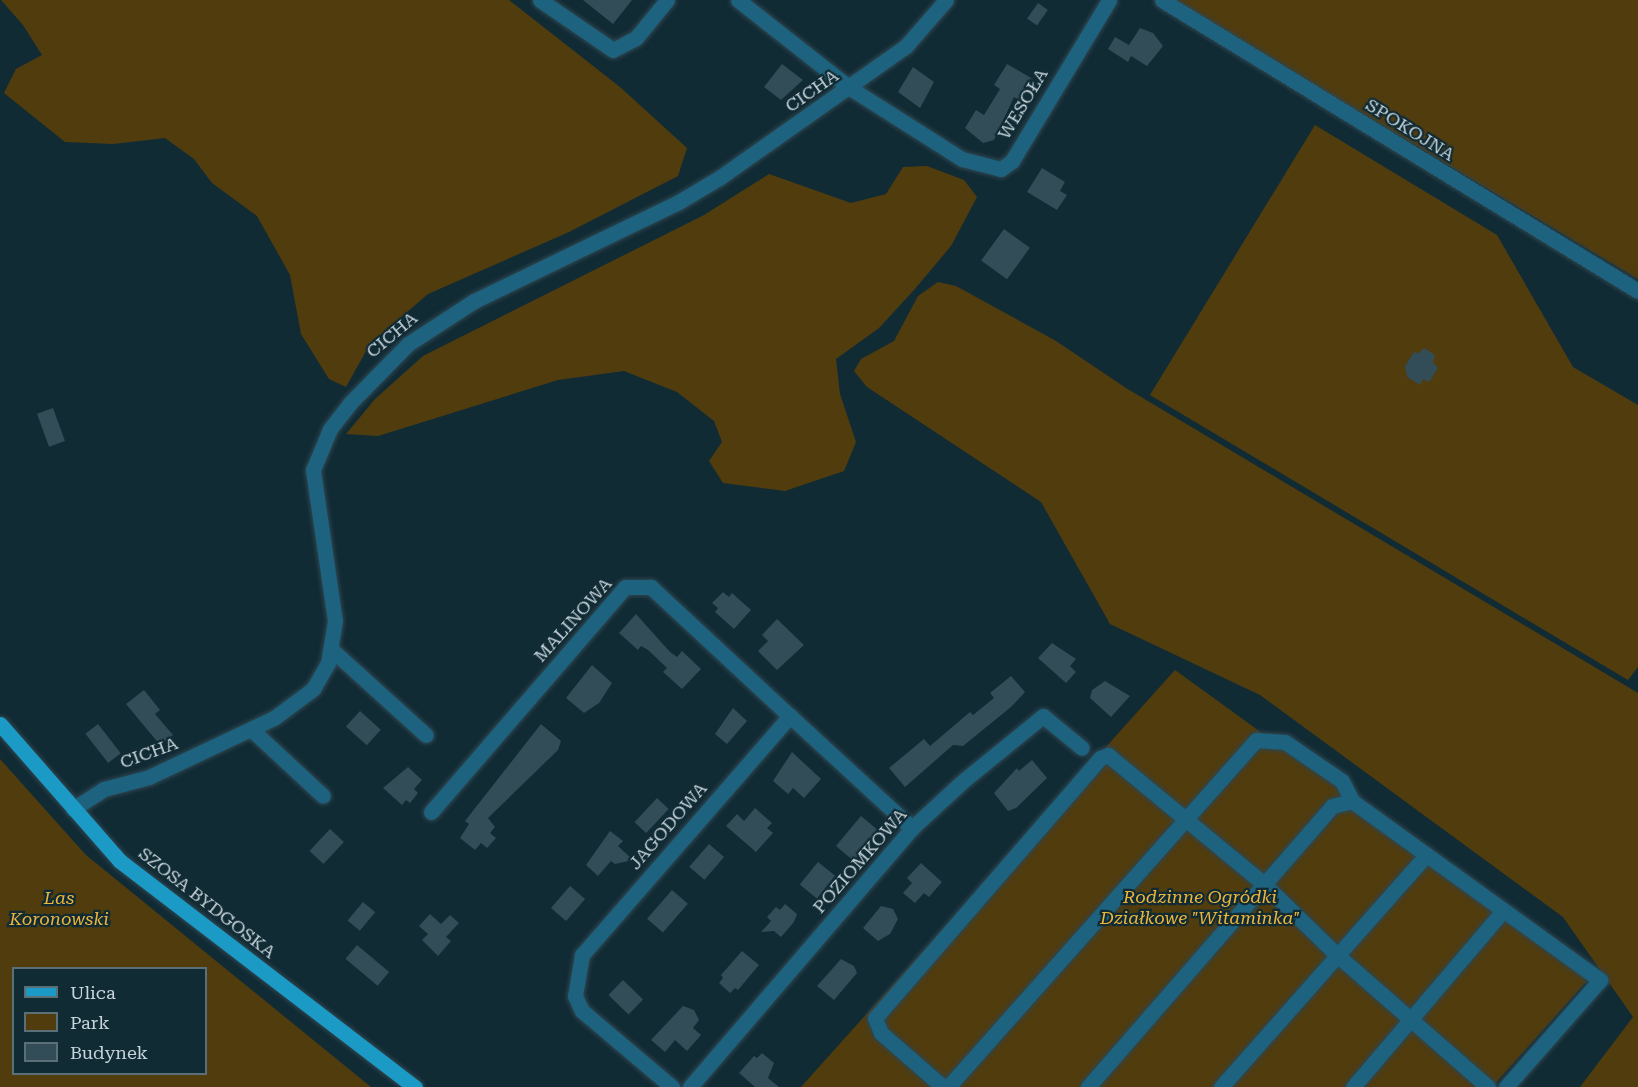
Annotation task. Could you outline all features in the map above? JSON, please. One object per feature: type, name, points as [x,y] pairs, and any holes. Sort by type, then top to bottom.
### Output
[{"type":"main road","name":"SZOSA BYDGOSKA","points":[[0,724],[120,861],[415,1087]]},
{"type":"street","points":[[540,0],[613,50],[636,38],[667,0]]},
{"type":"street","points":[[738,0],[850,88]]},
{"type":"street","name":"CICHA","points":[[73,809],[104,789],[149,777],[251,729],[313,689],[331,649],[333,597],[313,470],[330,429],[376,374],[439,321],[677,203],[850,88],[906,46],[946,0]]},
{"type":"street","name":"WESOŁA","points":[[850,88],[962,159],[1001,169],[1012,161],[1109,0]]},
{"type":"street","name":"SPOKOJNA","points":[[1162,0],[1638,291]]},
{"type":"street","name":"MALINOWA","points":[[431,812],[625,587],[651,587],[790,716]]},
{"type":"street","points":[[331,649],[426,735]]},
{"type":"street","points":[[790,716],[912,828]]},
{"type":"street","name":"JAGODOWA","points":[[672,1087],[582,1011],[575,996],[582,955],[790,716]]},
{"type":"street","name":"POZIOMKOWA","points":[[690,1087],[912,828],[1043,716],[1082,748]]},
{"type":"street","points":[[251,729],[323,796]]},
{"type":"street","points":[[948,1087],[1185,823],[1256,740],[1284,742],[1342,781],[1352,801],[1600,980],[1506,1087]]},
{"type":"street","points":[[943,1087],[881,1033],[875,1018],[1100,758],[1108,755],[1185,823],[1263,883],[1336,954],[1488,1087]]},
{"type":"street","points":[[1088,1087],[1332,806],[1352,801]]},
{"type":"street","points":[[1221,1087],[1336,954],[1426,855]]},
{"type":"street","points":[[1353,1087],[1503,911]]},
{"type":"green space","points":[[1,0],[509,0],[620,87],[687,148],[678,176],[569,232],[428,294],[370,344],[346,387],[329,379],[301,334],[290,275],[257,216],[212,183],[194,159],[165,138],[113,144],[65,142],[4,93],[16,69],[42,55],[23,25]]},
{"type":"green space","points":[[1173,0],[1638,0],[1638,279]]},
{"type":"green space","points":[[1315,125],[1497,235],[1573,367],[1638,405],[1638,667],[1628,680],[1150,395]]},
{"type":"green space","points":[[927,166],[964,180],[977,197],[951,246],[914,290],[879,328],[836,359],[840,394],[856,442],[844,471],[785,491],[723,483],[709,461],[722,442],[714,421],[677,392],[624,371],[558,380],[378,436],[346,434],[375,399],[423,356],[704,215],[769,174],[851,203],[886,194],[903,167]]},
{"type":"green space","points":[[938,282],[956,286],[1056,341],[1126,388],[1638,693],[1638,1087],[1580,1087],[1633,1017],[1563,917],[1260,695],[1110,624],[1041,502],[867,387],[854,371],[861,359],[894,341],[918,296]]},
{"type":"green space","name":"Rodzinne Ogródki Działkowe \"Witaminka\"","points":[[1175,670],[1594,973],[1492,1087],[801,1087]]},
{"type":"green space","name":"Las Koronowski","points":[[0,759],[86,855],[371,1087],[0,1087]]},
{"type":"building","points":[[583,0],[632,0],[613,24]]},
{"type":"building","points":[[1038,3],[1048,10],[1037,25],[1027,19]]},
{"type":"building","points":[[1140,28],[1153,33],[1163,46],[1147,66],[1131,56],[1128,62],[1108,49],[1115,37],[1129,45]]},
{"type":"building","points":[[782,64],[803,80],[781,100],[764,87]]},
{"type":"building","points":[[1007,64],[1033,79],[1020,101],[1014,97],[994,140],[983,143],[965,128],[976,110],[984,115],[1000,89],[994,85]]},
{"type":"building","points":[[913,67],[934,82],[920,108],[898,92]]},
{"type":"building","points":[[1042,168],[1065,182],[1060,191],[1067,195],[1057,210],[1027,192]]},
{"type":"building","points":[[1004,229],[1030,248],[1007,279],[981,261]]},
{"type":"building","points":[[1424,348],[1435,355],[1433,362],[1438,368],[1429,382],[1423,379],[1420,385],[1407,377],[1405,366],[1414,352],[1419,353]]},
{"type":"building","points":[[53,408],[65,441],[49,447],[37,414]]},
{"type":"building","points":[[723,592],[729,597],[732,593],[751,610],[734,629],[715,612],[718,608],[712,603]]},
{"type":"building","points":[[636,614],[670,652],[677,657],[682,651],[701,669],[682,689],[663,672],[667,668],[648,650],[641,646],[638,650],[619,633]]},
{"type":"building","points":[[777,619],[804,645],[777,670],[758,651],[768,641],[762,635]]},
{"type":"building","points":[[1052,643],[1076,659],[1070,666],[1076,672],[1066,683],[1038,658]]},
{"type":"building","points":[[592,665],[612,683],[599,703],[584,713],[566,698]]},
{"type":"building","points":[[1011,676],[1025,692],[1011,707],[963,746],[953,745],[905,787],[889,768],[924,739],[930,746],[970,712],[973,715],[994,698],[990,693]]},
{"type":"building","points":[[1105,681],[1130,696],[1111,717],[1090,698],[1092,690]]},
{"type":"building","points":[[144,690],[160,710],[155,714],[173,735],[160,745],[126,704]]},
{"type":"building","points":[[733,708],[747,721],[727,744],[715,734]]},
{"type":"building","points":[[360,711],[381,730],[367,745],[346,727]]},
{"type":"building","points":[[98,724],[121,753],[108,763],[85,734]]},
{"type":"building","points":[[541,724],[561,741],[558,750],[488,818],[495,827],[490,833],[496,838],[487,848],[481,843],[475,850],[460,838],[469,824],[465,821]]},
{"type":"building","points":[[792,752],[821,779],[804,798],[793,788],[788,794],[773,781]]},
{"type":"building","points":[[1032,760],[1047,778],[1016,808],[1008,811],[994,793],[1017,768],[1019,771]]},
{"type":"building","points":[[408,767],[422,780],[414,789],[418,793],[410,803],[406,800],[402,805],[383,788]]},
{"type":"building","points":[[657,798],[669,809],[646,833],[634,822]]},
{"type":"building","points":[[755,808],[772,823],[767,828],[773,833],[756,852],[726,826],[737,814],[744,821]]},
{"type":"building","points":[[861,816],[879,831],[854,861],[836,846]]},
{"type":"building","points":[[330,829],[344,842],[323,864],[310,851]]},
{"type":"building","points":[[610,831],[623,841],[618,846],[633,860],[615,864],[611,861],[598,876],[586,865]]},
{"type":"building","points":[[709,844],[724,857],[704,880],[689,867]]},
{"type":"building","points":[[818,862],[835,876],[817,898],[800,885]]},
{"type":"building","points":[[921,863],[942,882],[929,897],[924,893],[915,903],[903,893],[912,883],[907,878]]},
{"type":"building","points":[[570,886],[585,899],[566,921],[551,908]]},
{"type":"building","points":[[672,890],[688,904],[663,932],[647,919]]},
{"type":"building","points":[[363,902],[375,912],[360,931],[348,920]]},
{"type":"building","points":[[785,904],[797,914],[794,922],[781,937],[774,931],[761,932],[771,921],[767,917],[776,907],[780,910]]},
{"type":"building","points":[[881,906],[893,909],[898,919],[890,934],[878,941],[863,928]]},
{"type":"building","points":[[430,914],[441,924],[450,915],[459,923],[446,937],[451,941],[438,956],[422,940],[428,934],[419,926]]},
{"type":"building","points":[[357,945],[389,972],[378,986],[345,959]]},
{"type":"building","points":[[742,951],[759,965],[738,990],[735,988],[730,993],[719,983],[723,978],[721,975]]},
{"type":"building","points":[[841,959],[854,966],[857,973],[834,1000],[817,986]]},
{"type":"building","points":[[623,980],[643,999],[629,1015],[608,995]]},
{"type":"building","points":[[683,1006],[694,1010],[699,1020],[693,1028],[701,1035],[687,1051],[675,1040],[665,1052],[651,1040]]},
{"type":"building","points":[[762,1053],[774,1063],[768,1078],[779,1087],[755,1087],[739,1073],[754,1056],[757,1058]]}]
